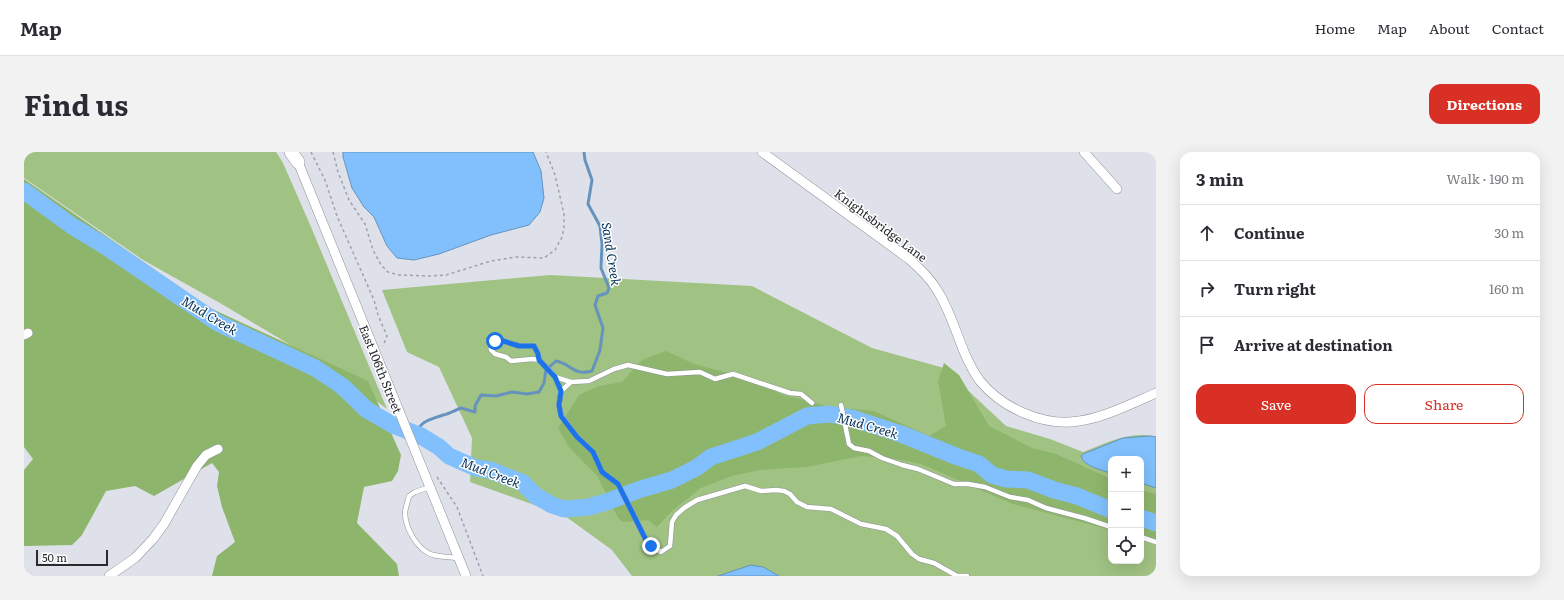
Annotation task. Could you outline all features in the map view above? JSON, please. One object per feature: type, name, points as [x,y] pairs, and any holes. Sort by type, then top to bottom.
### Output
[{"type":"street","name":"Knightsbridge Lane","points":[[762,152],[909,259],[925,273],[938,291],[965,356],[978,379],[995,396],[1008,405],[1022,412],[1044,419],[1069,422],[1099,416],[1156,393]]},
{"type":"street","points":[[1084,152],[1117,189]]},
{"type":"street","name":"East 106th Street","points":[[294,155],[466,576]]},
{"type":"street","points":[[109,576],[135,558],[153,539],[164,524],[197,466],[206,455],[218,449]]},
{"type":"lane","points":[[541,362],[532,359],[511,361],[506,357],[495,354],[491,350],[491,345],[495,341],[500,340],[519,346],[534,346],[541,362],[555,377],[561,391],[559,405],[561,416],[577,437],[593,452],[602,472],[618,484],[646,540],[651,546],[661,552],[670,546],[672,522],[676,515],[691,502],[745,486],[761,491],[784,491],[790,494],[797,502],[807,507],[831,509],[861,524],[886,530],[897,536],[912,554],[919,559],[934,564],[957,576],[967,576]]},
{"type":"lane","points":[[555,377],[571,382],[589,381],[614,369],[628,365],[667,374],[700,372],[715,379],[733,374],[790,393],[801,394],[812,403]]},
{"type":"lane","points":[[561,391],[571,382]]},
{"type":"lane","points":[[841,405],[849,444],[854,448],[869,451],[882,458],[902,465],[918,468],[954,484],[968,484],[984,487],[1010,497],[1028,500],[1046,508],[1108,526]]},
{"type":"lane","points":[[430,487],[415,492],[410,496],[405,512],[407,524],[414,539],[419,545],[432,554],[459,558]]},
{"type":"lane","points":[[1144,538],[1156,542]]},
{"type":"path","points":[[311,152],[325,180],[337,216],[374,300],[378,315],[387,336],[381,351]]},
{"type":"path","points":[[333,152],[338,172],[349,200],[365,224],[373,250],[381,265],[388,272],[399,275],[430,276],[446,275],[491,261],[516,257],[544,258],[555,250],[562,237],[564,228],[564,214],[555,175],[546,152]]},
{"type":"path","points":[[436,475],[457,507],[483,576]]},
{"type":"green space","points":[[24,152],[276,152],[283,163],[311,227],[387,409],[346,378],[220,303],[143,260],[24,178]]},
{"type":"green space","points":[[24,179],[210,308],[368,381],[401,455],[398,471],[392,481],[364,487],[357,523],[397,564],[399,576],[212,576],[217,556],[235,542],[222,507],[217,486],[219,472],[212,463],[154,496],[135,486],[106,491],[82,535],[72,545],[24,546],[24,470],[33,459],[24,447]]},
{"type":"green space","points":[[550,275],[752,286],[872,348],[944,368],[1006,426],[1050,439],[1083,452],[1110,441],[1128,436],[1146,435],[1156,437],[1156,576],[632,576],[612,550],[565,516],[470,482],[472,438],[439,367],[407,352],[382,290]]},
{"type":"green space","points":[[666,351],[694,364],[762,382],[780,394],[830,407],[874,411],[929,436],[946,426],[938,381],[944,363],[959,375],[989,426],[1032,448],[1056,454],[1108,478],[1108,529],[1013,504],[921,464],[894,459],[861,456],[806,467],[760,470],[732,476],[701,488],[672,511],[657,527],[648,520],[623,522],[618,518],[598,477],[569,447],[558,428],[579,395],[599,386],[622,382],[642,360]]},
{"type":"green space","points":[[1144,491],[1156,494],[1156,544],[1144,540]]},
{"type":"water","points":[[343,152],[533,152],[541,171],[544,198],[540,212],[529,225],[491,235],[439,254],[414,260],[397,258],[387,246],[374,217],[364,207],[352,188],[343,157]]},
{"type":"water","points":[[1156,437],[1156,488],[1144,484],[1144,456],[1108,456],[1108,472],[1089,465],[1081,456],[1123,438]]},
{"type":"water","points":[[751,565],[763,567],[779,576],[718,576]]},
{"type":"waterway","name":"Sand Creek","points":[[415,434],[420,426],[426,421],[461,408],[475,412],[475,406],[481,395],[496,396],[512,392],[527,394],[539,392],[544,383],[546,370],[556,361],[561,362],[576,371],[592,371],[600,350],[603,328],[595,305],[598,296],[607,293],[609,288],[601,268],[602,244],[600,226],[588,204],[592,180],[585,160],[584,152]]},
{"type":"waterway","name":"Mud Creek","points":[[24,191],[72,226],[105,246],[218,323],[315,368],[342,386],[367,410],[393,425],[421,436],[439,447],[449,456],[476,468],[490,470],[523,483],[536,496],[552,505],[564,509],[589,507],[672,480],[696,468],[711,457],[757,442],[807,416],[829,414],[852,418],[901,434],[979,464],[992,475],[1006,479],[1028,480],[1054,490],[1077,496],[1108,509]]},
{"type":"waterway","name":"Mud Creek","points":[[1144,519],[1156,523]]},
{"type":"route","points":[[495,341],[500,340],[519,346],[534,346],[539,360],[555,377],[561,391],[559,405],[561,416],[577,437],[593,452],[602,472],[611,477],[618,484],[646,540],[651,546]]}]
